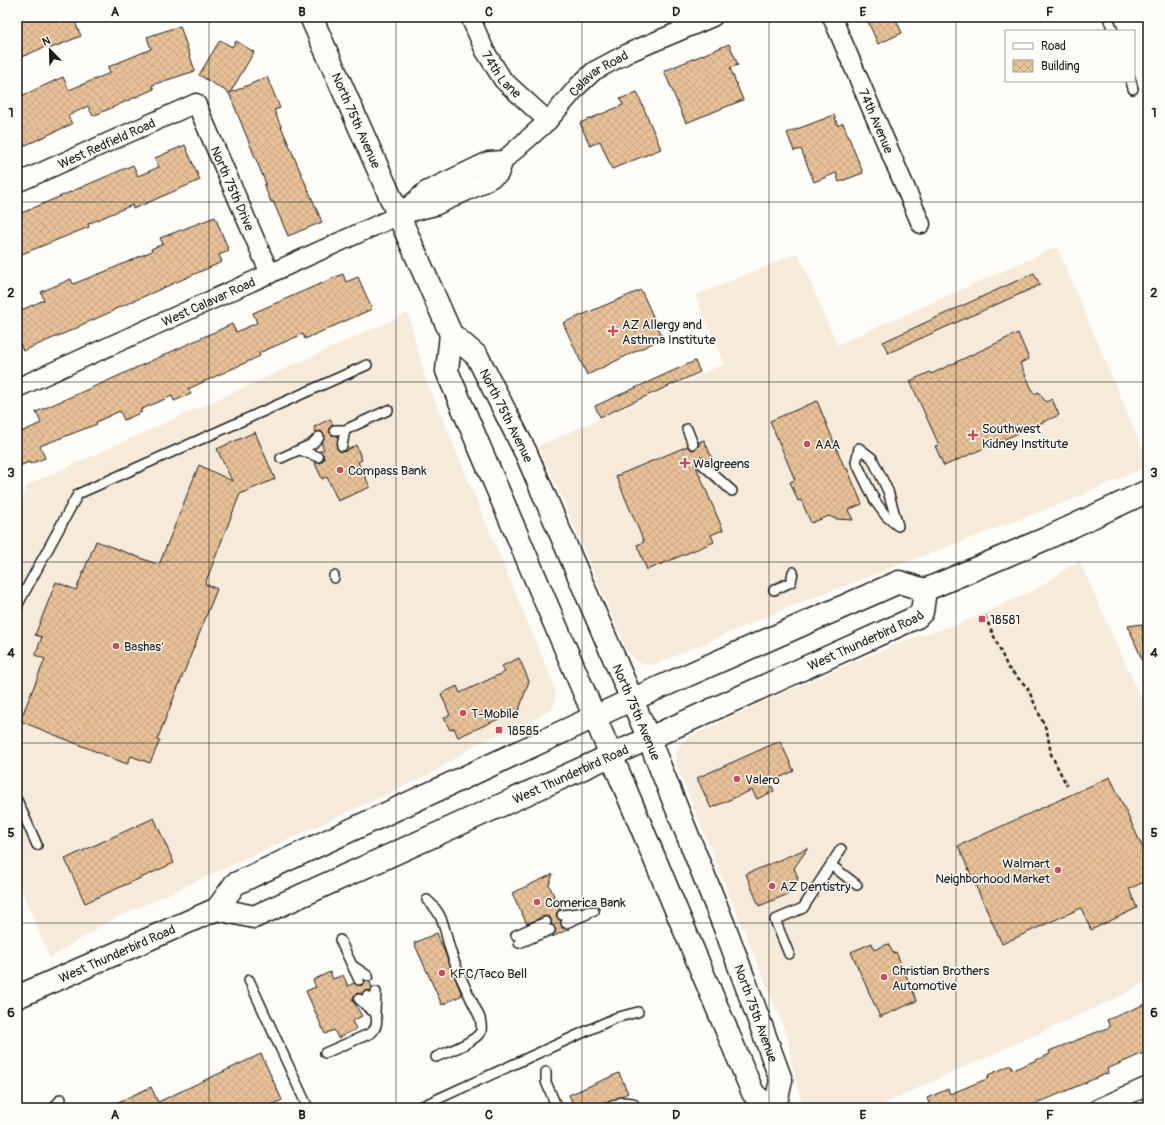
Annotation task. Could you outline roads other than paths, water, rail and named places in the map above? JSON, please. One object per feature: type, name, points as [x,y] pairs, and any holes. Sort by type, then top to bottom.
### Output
[{"type":"main road","name":"North 75th Avenue","points":[[311,17],[451,334],[477,356],[526,453],[648,737],[728,934],[781,1080],[774,1108]]},
{"type":"main road","name":"North 75th Avenue","points":[[451,334],[447,371],[611,754],[753,1093],[769,1108]]},
{"type":"main road","name":"West Thunderbird Road","points":[[17,997],[217,909],[235,884],[631,700],[898,582],[925,590],[1049,537],[1148,491]]},
{"type":"main road","name":"West Thunderbird Road","points":[[217,909],[254,917],[326,886],[648,737],[916,617],[922,612],[925,590]]},
{"type":"street","name":"74th Lane","points":[[470,17],[485,51],[503,80],[548,121]]},
{"type":"street","name":"Calavar Road","points":[[399,215],[435,206],[499,174],[504,160],[548,121],[579,84],[594,71],[630,52],[714,17]]},
{"type":"street","name":"74th Avenue","points":[[832,17],[921,224]]},
{"type":"street","name":"West Redfield Road","points":[[17,183],[196,103]]},
{"type":"street","name":"North 75th Drive","points":[[196,103],[270,274]]},
{"type":"street","points":[[399,215],[426,191],[490,161],[504,160]]},
{"type":"street","name":"West Calavar Road","points":[[17,388],[399,215]]},
{"type":"street","points":[[1099,1108],[1148,1086]]},
{"type":"lane","points":[[1108,17],[1113,30]]},
{"type":"lane","points":[[461,174],[468,190]]},
{"type":"lane","points":[[17,610],[18,604],[78,494],[368,365]]},
{"type":"lane","points":[[338,433],[388,410]]},
{"type":"lane","points":[[687,429],[694,444]]},
{"type":"lane","points":[[281,458],[312,444],[319,438],[312,444]]},
{"type":"lane","points":[[859,448],[872,458],[888,491],[898,526],[886,516],[875,501],[856,462],[859,448]]},
{"type":"lane","points":[[300,450],[318,456]]},
{"type":"lane","points":[[701,462],[732,491]]},
{"type":"lane","points":[[774,590],[790,582],[793,572]]},
{"type":"lane","points":[[17,800],[37,845]]},
{"type":"lane","points":[[789,954],[775,920],[803,908],[841,850]]},
{"type":"lane","points":[[831,865],[857,885]]},
{"type":"lane","points":[[427,900],[437,909],[442,920],[452,956],[480,1018],[482,1026],[476,1038],[436,1057]]},
{"type":"lane","points":[[564,919],[594,911]]},
{"type":"lane","points":[[518,939],[548,926]]},
{"type":"lane","points":[[340,940],[353,966],[356,982]]},
{"type":"lane","points":[[353,966],[368,976]]},
{"type":"lane","points":[[249,980],[308,1108]]},
{"type":"lane","points":[[375,1014],[376,992]]},
{"type":"lane","points":[[325,1053],[371,1033],[376,1028],[378,1020],[363,997]]},
{"type":"lane","points":[[418,1108],[615,1018],[638,1012]]},
{"type":"lane","points":[[546,1072],[546,1082],[557,1108]]},
{"type":"lane","points":[[54,1108],[62,1099]]},
{"type":"lane","points":[[608,1108],[622,1102],[633,1103]]},
{"type":"place","name":"AZ Allergy and Asthma Institute","points":[[613,331]]},
{"type":"place","name":"Southwest Kidney Institute","points":[[973,435]]},
{"type":"place","name":"AAA","points":[[807,444]]},
{"type":"place","name":"Walgreens","points":[[685,463]]},
{"type":"place","name":"Compass Bank","points":[[340,470]]},
{"type":"place","name":"18581","points":[[982,619]]},
{"type":"place","name":"Bashas'","points":[[116,646]]},
{"type":"place","name":"T-Mobile","points":[[463,713]]},
{"type":"place","name":"18585","points":[[499,730]]},
{"type":"place","name":"Valero","points":[[737,779]]},
{"type":"place","name":"Walmart Neighborhood Market","points":[[1058,870]]},
{"type":"place","name":"AZ Dentistry","points":[[772,886]]},
{"type":"place","name":"Comerica Bank","points":[[537,902]]},
{"type":"place","name":"KFC/Taco Bell","points":[[442,973]]},
{"type":"place","name":"Christian Brothers Automotive","points":[[884,977]]}]
